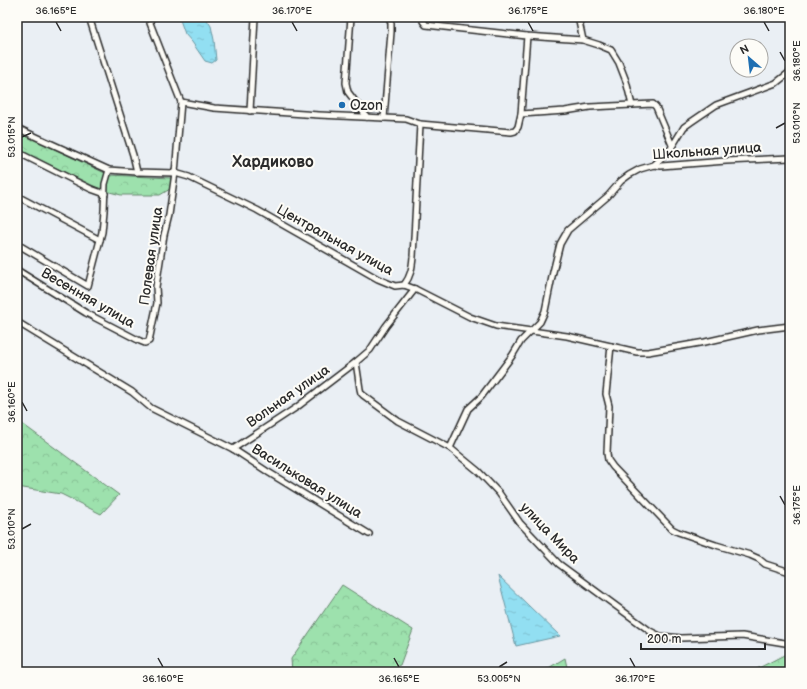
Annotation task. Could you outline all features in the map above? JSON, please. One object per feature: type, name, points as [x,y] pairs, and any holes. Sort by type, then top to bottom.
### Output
[{"type":"street","points":[[88,17],[133,155],[137,172]]},
{"type":"street","points":[[151,17],[150,23],[181,102],[214,108],[250,111],[406,119],[420,124],[511,132],[515,131],[518,127],[521,114],[527,36]]},
{"type":"street","points":[[250,111],[255,17]]},
{"type":"street","points":[[351,17],[346,83],[348,92],[366,117]]},
{"type":"street","points":[[384,118],[391,32],[389,17]]},
{"type":"street","points":[[424,17],[423,21],[426,25],[527,36],[583,40],[599,45],[610,50],[619,63],[626,81],[632,105]]},
{"type":"street","points":[[578,17],[583,40]]},
{"type":"street","points":[[654,165],[670,150],[684,127],[716,105],[776,83],[790,72]]},
{"type":"street","name":"Полевая улица","points":[[148,342],[150,339],[157,303],[157,279],[164,235],[169,216],[175,172],[181,102]]},
{"type":"street","points":[[521,114],[565,111],[590,107],[653,104],[672,145]]},
{"type":"street","points":[[404,285],[412,272],[420,124]]},
{"type":"street","name":"Центральная улица","points":[[17,128],[109,170],[175,172],[189,177],[257,210],[378,279],[395,286],[404,285],[415,288],[470,318],[496,326],[567,336],[637,352],[648,352],[705,342],[758,330],[790,326]]},
{"type":"street","points":[[17,152],[90,189],[105,194]]},
{"type":"street","name":"Школьная улица","points":[[450,448],[468,409],[481,397],[512,356],[521,341],[540,322],[546,311],[552,272],[560,244],[568,230],[608,196],[621,181],[640,169],[654,165],[661,166],[790,158]]},
{"type":"street","points":[[17,244],[88,286],[100,240],[103,223],[105,184],[109,170]]},
{"type":"street","points":[[17,196],[100,240]]},
{"type":"street","name":"Весенняя улица","points":[[17,270],[106,324],[140,341],[145,343],[148,342]]},
{"type":"street","name":"Вольная улица","points":[[233,449],[297,407],[370,350],[415,288]]},
{"type":"street","name":"Васильковая улица","points":[[17,322],[132,392],[151,408],[233,449],[368,534]]},
{"type":"street","points":[[611,346],[606,394],[609,406],[607,453],[608,460],[613,467],[672,528],[678,532],[750,555],[759,559],[765,564],[790,572]]},
{"type":"street","name":"улица Мира","points":[[356,362],[361,393],[398,421],[450,448],[478,471],[499,493],[520,523],[559,564],[650,630],[660,636],[681,638],[742,636],[790,643]]},
{"type":"green space","points":[[17,131],[109,175],[171,178],[170,189],[160,195],[121,195],[102,190],[17,149]]},
{"type":"green space","points":[[17,420],[119,495],[101,514],[61,494],[17,487]]},
{"type":"green space","points":[[342,585],[413,630],[400,665],[381,672],[292,672],[291,659]]},
{"type":"green space","points":[[790,653],[790,672],[751,672]]},
{"type":"green space","points":[[565,658],[568,672],[542,672]]},
{"type":"water","points":[[179,17],[205,17],[211,26],[216,60],[212,63],[205,61],[185,34]]},
{"type":"water","points":[[498,576],[560,636],[516,646]]},
{"type":"place","name":"Ozon","points":[[342,105]]},
{"type":"district","name":"Хардиково","points":[[273,162]]}]
